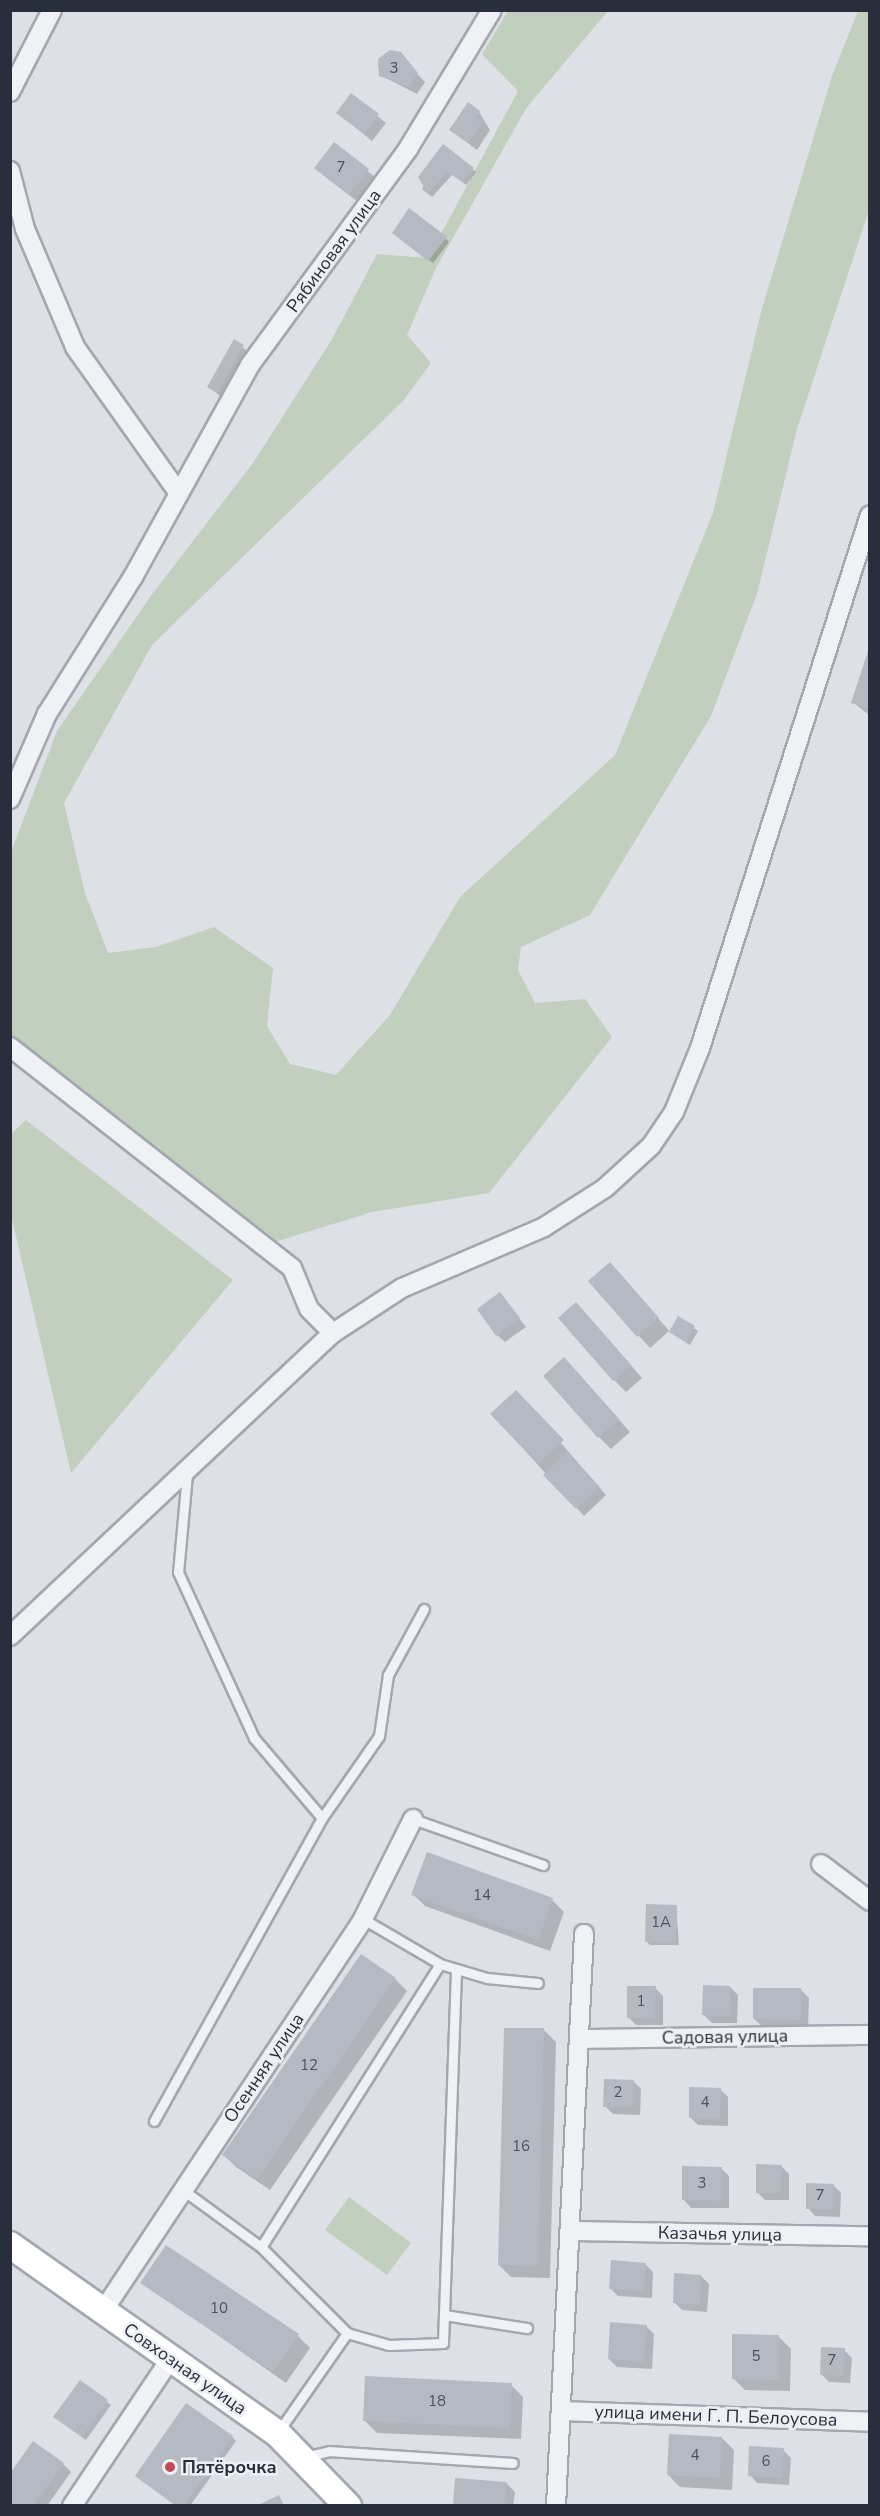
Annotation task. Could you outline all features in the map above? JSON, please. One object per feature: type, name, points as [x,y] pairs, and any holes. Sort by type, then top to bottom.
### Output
[{"type":"main road","name":"Совхозная улица","points":[[10,2245],[277,2433],[348,2505]]},
{"type":"street","points":[[10,92],[51,10]]},
{"type":"street","name":"Рябиновая улица","points":[[10,799],[47,714],[250,365],[408,149],[492,10]]},
{"type":"street","points":[[10,171],[41,273],[75,346],[178,492]]},
{"type":"street","points":[[10,1636],[333,1333],[402,1288],[544,1227],[605,1188],[651,1146],[674,1112],[700,1048],[870,515]]},
{"type":"street","points":[[10,1047],[292,1269],[309,1309],[333,1333]]},
{"type":"street","name":"Осенняя улица","points":[[103,2311],[363,1918],[413,1819]]},
{"type":"street","points":[[821,1864],[870,1901]]},
{"type":"street","points":[[556,2505],[581,2039],[584,1934]]},
{"type":"street","name":"Садовая улица","points":[[581,2039],[870,2035]]},
{"type":"street","name":"Казачья улица","points":[[570,2231],[870,2236]]},
{"type":"street","points":[[72,2505],[171,2358]]},
{"type":"street","name":"улица имени Г. П. Белоусова","points":[[562,2411],[870,2422]]},
{"type":"lane","points":[[187,1468],[178,1572],[254,1738],[322,1818]]},
{"type":"lane","points":[[154,2121],[322,1818],[379,1736],[388,1675],[424,1609]]},
{"type":"lane","points":[[413,1819],[543,1865]]},
{"type":"lane","points":[[363,1918],[440,1965],[538,1983]]},
{"type":"lane","points":[[261,2247],[440,1965]]},
{"type":"lane","points":[[183,2190],[261,2247],[347,2333],[389,2345],[443,2343],[456,1969]]},
{"type":"lane","points":[[444,2315],[527,2328]]},
{"type":"lane","points":[[277,2433],[347,2333]]},
{"type":"lane","points":[[302,2457],[329,2451],[513,2463]]},
{"type":"green space","points":[[508,11],[608,11],[527,107],[436,268],[407,335],[431,363],[403,401],[152,645],[64,803],[85,893],[108,953],[156,947],[214,927],[273,968],[267,1026],[290,1064],[336,1075],[390,1015],[460,897],[615,755],[713,513],[761,312],[832,76],[858,11],[869,11],[869,210],[797,429],[757,594],[711,716],[590,915],[521,947],[518,970],[535,1003],[585,999],[612,1037],[489,1193],[372,1212],[265,1245],[11,1043],[10,855],[57,731],[153,593],[253,463],[331,341],[377,254],[428,258],[518,91],[482,54]]},
{"type":"green space","points":[[26,1120],[233,1280],[71,1473],[11,1215],[11,1134]]},
{"type":"green space","points":[[349,2197],[411,2243],[387,2275],[325,2230]]},
{"type":"building","points":[[390,50],[401,52],[418,73],[409,87],[379,76],[378,59]]},
{"type":"building","points":[[351,93],[379,114],[364,134],[336,113]]},
{"type":"building","points":[[468,102],[480,111],[476,117],[483,121],[468,143],[449,130]]},
{"type":"building","points":[[334,142],[369,169],[349,195],[314,168]]},
{"type":"building","points":[[443,144],[474,168],[462,182],[448,172],[428,194],[418,177]]},
{"type":"building","points":[[409,208],[447,237],[428,261],[392,233]]},
{"type":"building","points":[[234,339],[244,345],[217,393],[207,387]]},
{"type":"building","points":[[870,648],[870,709],[851,703]]},
{"type":"building","points":[[610,1262],[659,1318],[637,1337],[588,1281]]},
{"type":"building","points":[[500,1292],[520,1318],[496,1336],[477,1309]]},
{"type":"building","points":[[576,1302],[631,1365],[613,1381],[558,1318]]},
{"type":"building","points":[[678,1316],[695,1326],[686,1342],[669,1332]]},
{"type":"building","points":[[564,1357],[619,1419],[598,1438],[543,1376]]},
{"type":"building","points":[[516,1390],[564,1440],[538,1464],[490,1414]]},
{"type":"building","points":[[567,1452],[599,1486],[576,1509],[543,1475]]},
{"type":"building","points":[[427,1852],[553,1898],[538,1940],[411,1895]]},
{"type":"building","points":[[646,1904],[677,1905],[676,1942],[645,1942]]},
{"type":"building","points":[[361,1954],[396,1978],[257,2179],[222,2155]]},
{"type":"building","points":[[703,1985],[730,1986],[730,2016],[702,2015]]},
{"type":"building","points":[[627,1986],[656,1986],[655,2018],[627,2018]]},
{"type":"building","points":[[753,1988],[801,1988],[801,2020],[753,2019]]},
{"type":"building","points":[[504,2028],[544,2028],[538,2266],[498,2265]]},
{"type":"building","points":[[604,2079],[634,2080],[633,2107],[603,2107]]},
{"type":"building","points":[[689,2087],[721,2088],[720,2118],[689,2118]]},
{"type":"building","points":[[756,2164],[782,2165],[781,2193],[756,2193]]},
{"type":"building","points":[[682,2166],[722,2167],[721,2201],[682,2200]]},
{"type":"building","points":[[806,2183],[834,2184],[833,2209],[806,2209]]},
{"type":"building","points":[[166,2245],[299,2334],[273,2372],[140,2283]]},
{"type":"building","points":[[611,2260],[646,2263],[644,2291],[609,2289]]},
{"type":"building","points":[[674,2273],[701,2275],[700,2305],[673,2303]]},
{"type":"building","points":[[610,2322],[647,2325],[644,2362],[608,2359]]},
{"type":"building","points":[[732,2334],[779,2335],[779,2380],[732,2379]]},
{"type":"building","points":[[821,2347],[845,2348],[843,2376],[820,2375]]},
{"type":"building","points":[[365,2376],[512,2383],[510,2428],[363,2421]]},
{"type":"building","points":[[80,2380],[108,2400],[82,2437],[53,2417]]},
{"type":"building","points":[[186,2403],[233,2436],[184,2506],[176,2506],[135,2476]]},
{"type":"building","points":[[669,2434],[722,2437],[720,2478],[667,2475]]},
{"type":"building","points":[[33,2441],[64,2463],[33,2506],[10,2506],[10,2473]]},
{"type":"building","points":[[749,2446],[784,2448],[782,2478],[748,2476]]},
{"type":"building","points":[[455,2478],[507,2482],[505,2506],[453,2506]]},
{"type":"building","points":[[279,2495],[284,2506],[256,2506]]},
{"type":"place","name":"Пятёрочка","points":[[170,2467]]}]
